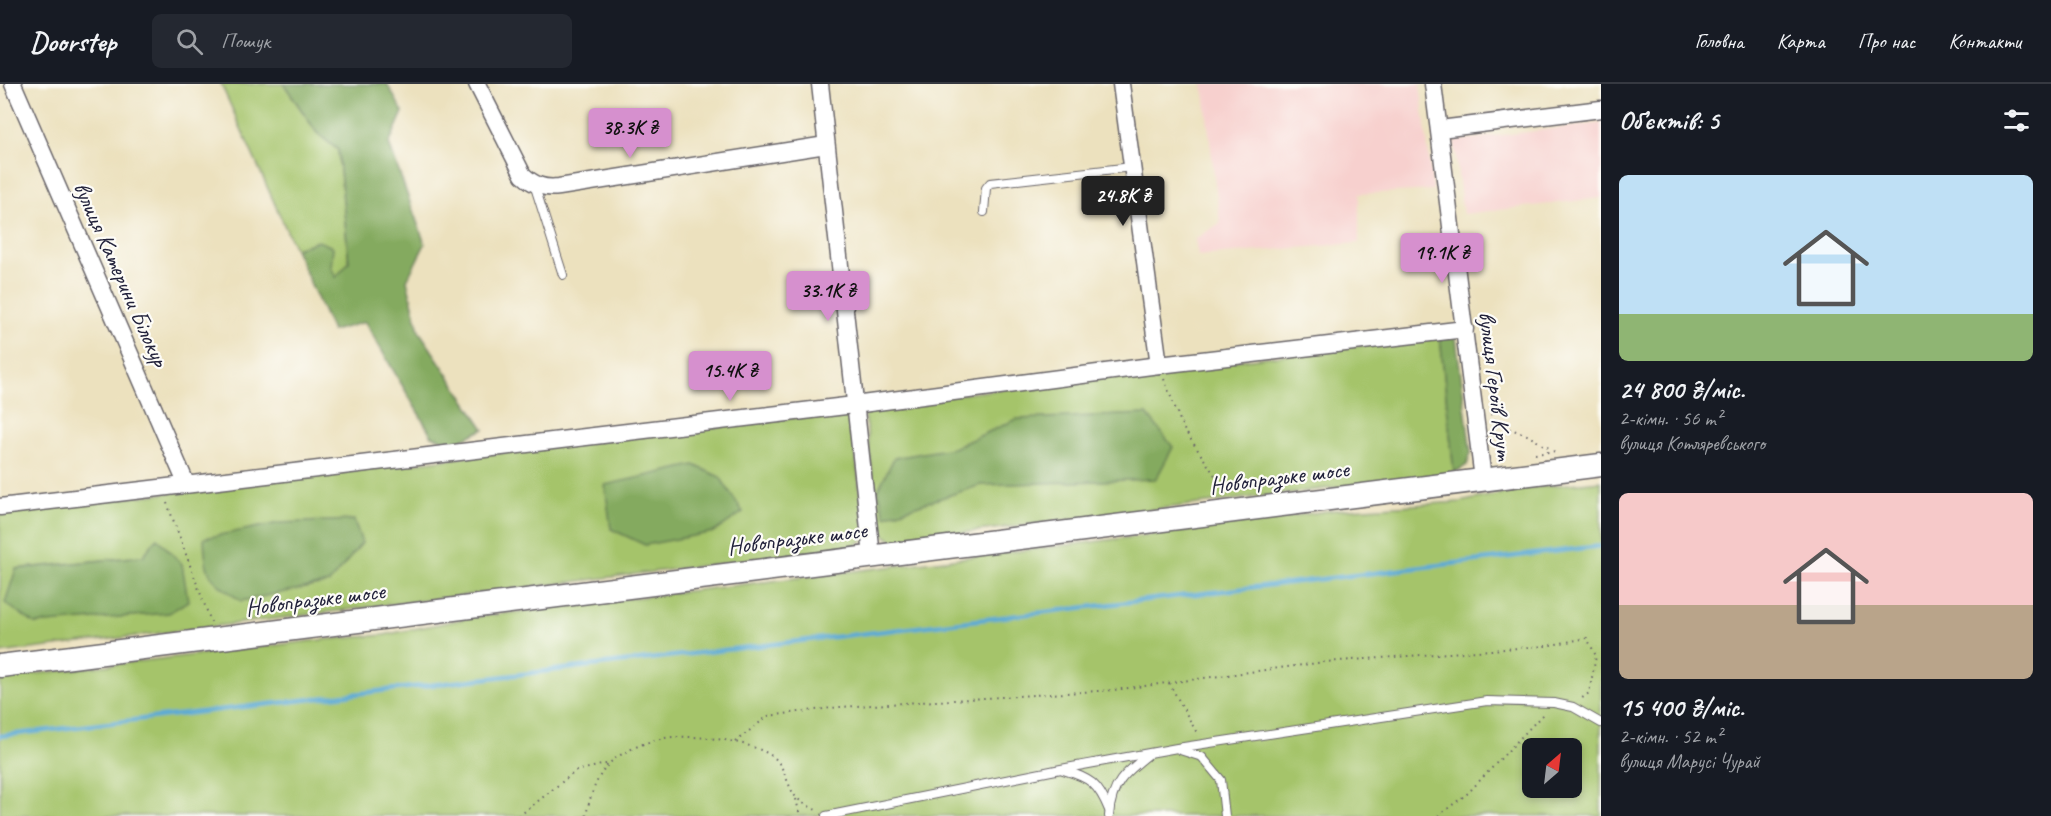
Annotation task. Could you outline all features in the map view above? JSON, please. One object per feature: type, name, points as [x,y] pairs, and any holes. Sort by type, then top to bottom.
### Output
[{"type":"main road","name":"Новопразьке шосе","points":[[0,666],[1601,465]]},
{"type":"street","name":"вулиця Катерини Білокур","points":[[13,84],[186,483]]},
{"type":"street","points":[[477,84],[524,175],[534,184],[543,187],[559,187],[826,145]]},
{"type":"street","points":[[820,84],[872,556]]},
{"type":"street","points":[[1120,84],[1159,365]]},
{"type":"street","name":"вулиця Героїв Крут","points":[[1433,84],[1484,479]]},
{"type":"street","points":[[1440,129],[1601,109]]},
{"type":"street","points":[[0,507],[1465,329]]},
{"type":"lane","points":[[984,212],[986,188],[990,183],[1132,167]]},
{"type":"lane","points":[[534,184],[563,274]]},
{"type":"lane","points":[[827,816],[1177,748],[1204,746],[1487,701],[1554,703],[1573,707],[1601,723]]},
{"type":"lane","points":[[1177,748],[1202,757],[1221,780],[1225,816]]},
{"type":"lane","points":[[1109,813],[1115,788],[1129,770],[1150,753]]},
{"type":"lane","points":[[1061,769],[1091,780],[1102,793],[1109,813]]},
{"type":"path","points":[[1159,365],[1183,428],[1218,480],[1247,508]]},
{"type":"path","points":[[1490,412],[1495,421],[1526,435],[1553,451]]},
{"type":"path","points":[[162,489],[217,639]]},
{"type":"path","points":[[735,742],[768,716],[840,707],[1114,690],[1325,662],[1546,646],[1587,638],[1596,656],[1593,675],[1588,693],[1573,707]]},
{"type":"path","points":[[1169,683],[1204,746]]},
{"type":"path","points":[[1438,816],[1468,793],[1554,703]]},
{"type":"path","points":[[519,816],[576,771],[610,763],[631,750],[673,737],[735,742],[755,747],[775,758],[795,797],[800,816]]},
{"type":"path","points":[[586,816],[599,777],[610,763]]},
{"type":"path","points":[[795,797],[827,816]]},
{"type":"shaded area","points":[[1203,84],[1420,84],[1433,190],[1359,194],[1359,243],[1198,256],[1195,239],[1220,223]]},
{"type":"shaded area","points":[[1601,123],[1601,198],[1463,214],[1454,141]]},
{"type":"green space","points":[[221,84],[284,84],[317,133],[338,150],[349,262],[336,278],[318,241],[295,249]]},
{"type":"green space","points":[[284,84],[387,84],[403,112],[389,144],[425,244],[407,280],[419,331],[484,429],[455,443],[432,436],[365,322],[332,331],[295,249],[318,241],[333,247],[331,267],[336,277],[349,262],[338,150],[317,133]]},
{"type":"green space","points":[[1440,336],[1454,473],[894,541],[884,535],[879,524],[865,415],[872,405]]},
{"type":"green space","points":[[1440,336],[1456,338],[1471,453],[1467,465],[1454,473]]},
{"type":"green space","points":[[850,411],[866,537],[854,547],[0,653],[0,513]],"holes":[[[144,556],[35,624],[16,569]]]},
{"type":"green space","points":[[1147,414],[1173,447],[1156,479],[981,485],[885,516],[878,490],[894,458],[953,448],[1017,419]]},
{"type":"green space","points":[[694,465],[720,477],[743,512],[714,532],[645,545],[611,529],[605,485]]},
{"type":"green space","points":[[1601,481],[1601,816],[0,816],[0,678],[319,640],[384,635],[468,618],[1231,525],[1334,510],[1460,502],[1527,488]]},
{"type":"green space","points":[[354,520],[362,543],[329,583],[241,601],[216,582],[208,570],[204,538],[279,523]]},
{"type":"green space","points":[[157,538],[182,564],[188,601],[169,613],[35,624],[5,603],[16,569],[143,556]]},
{"type":"waterway","points":[[0,736],[1601,546]]}]
